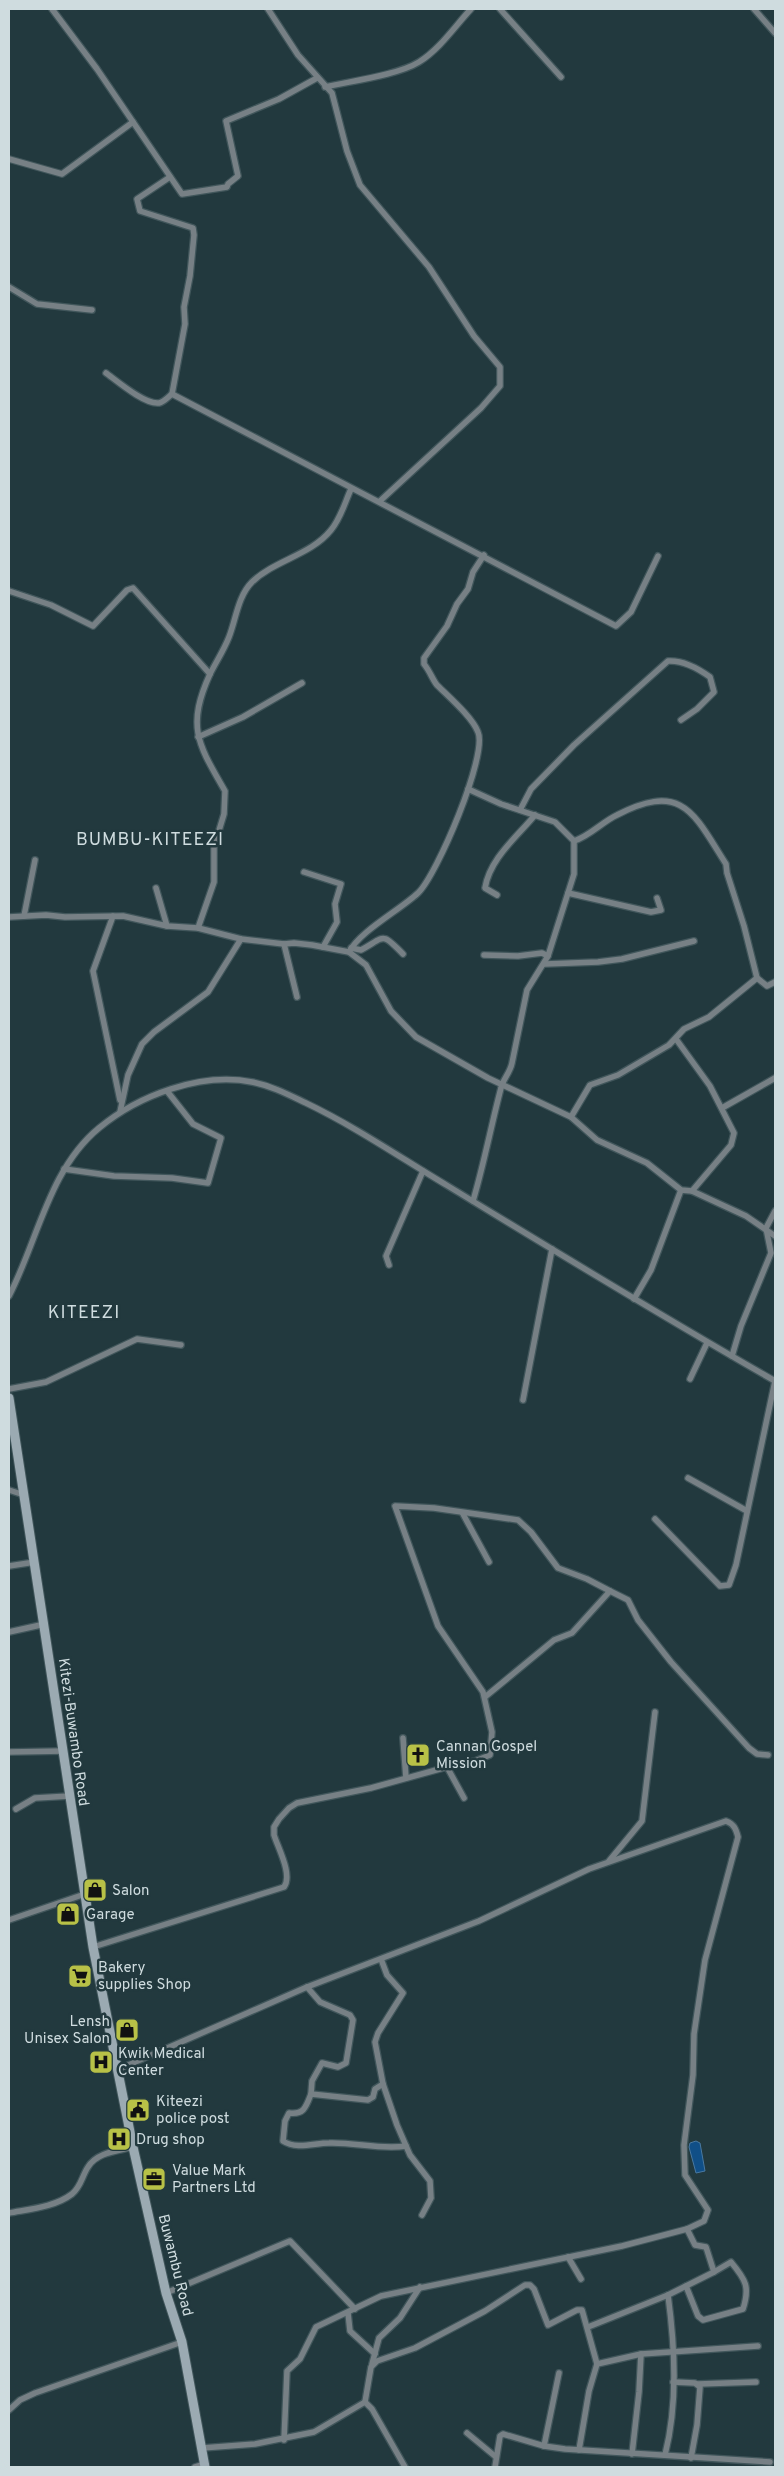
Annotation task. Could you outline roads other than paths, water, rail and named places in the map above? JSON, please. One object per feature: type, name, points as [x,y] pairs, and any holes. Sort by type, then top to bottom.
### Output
[{"type":"street","points":[[52,9],[182,194],[227,187],[228,184],[236,180],[238,171],[226,121],[279,99],[317,78]]},
{"type":"street","points":[[268,9],[298,55],[332,93],[347,151],[360,185],[429,268],[474,336],[500,367],[502,373],[500,386],[481,408],[380,501]]},
{"type":"street","points":[[325,87],[405,68],[418,63],[436,47],[471,9]]},
{"type":"street","points":[[500,9],[561,77]]},
{"type":"street","points":[[754,9],[775,33]]},
{"type":"street","points":[[9,159],[62,174],[133,122]]},
{"type":"street","points":[[106,373],[135,394],[152,402],[162,402],[172,394],[185,324],[185,293],[190,276],[193,228],[140,211],[137,199],[170,176]]},
{"type":"street","points":[[9,287],[37,304],[92,310]]},
{"type":"street","points":[[172,394],[352,489],[380,501],[484,555],[616,626],[631,612],[658,556]]},
{"type":"street","points":[[198,928],[212,892],[214,847],[224,814],[226,797],[225,790],[204,756],[198,738],[196,718],[210,674],[226,643],[238,606],[249,586],[262,574],[312,547],[326,536],[338,520],[352,489]]},
{"type":"street","points":[[350,950],[423,888],[452,833],[468,790],[478,746],[478,732],[454,702],[436,685],[433,674],[424,664],[424,658],[447,626],[457,604],[468,589],[473,572],[484,555]]},
{"type":"street","points":[[9,591],[50,605],[93,626],[127,590],[133,588],[210,674]]},
{"type":"street","points":[[520,810],[532,789],[574,744],[668,662],[675,661],[700,670],[710,677],[714,692],[681,720]]},
{"type":"street","points":[[198,738],[243,717],[302,683]]},
{"type":"street","points":[[468,790],[561,826],[574,841],[574,874],[545,964],[527,990],[510,1072],[502,1084],[491,1137],[473,1201]]},
{"type":"street","points":[[574,841],[628,810],[662,801],[680,804],[696,818],[726,864],[757,978],[767,986],[775,982]]},
{"type":"street","points":[[497,895],[485,888],[488,874],[494,863],[535,815]]},
{"type":"street","points":[[24,916],[35,860]]},
{"type":"street","points":[[304,872],[341,884],[335,904],[337,922],[323,947]]},
{"type":"street","points":[[156,888],[167,926]]},
{"type":"street","points":[[568,893],[606,904],[651,912],[662,910],[658,898]]},
{"type":"street","points":[[9,917],[113,916],[167,926],[198,928],[241,939],[350,950],[361,950],[375,940],[383,938],[393,944],[403,954]]},
{"type":"street","points":[[113,916],[93,971],[121,1109]]},
{"type":"street","points":[[121,1109],[128,1075],[142,1044],[154,1032],[208,992],[241,939]]},
{"type":"street","points":[[545,964],[622,959],[694,941]]},
{"type":"street","points":[[284,944],[297,997]]},
{"type":"street","points":[[350,950],[366,965],[391,1011],[408,1030],[432,1047],[502,1084],[571,1117],[597,1140],[647,1163],[681,1190],[692,1191],[766,1228],[775,1236]]},
{"type":"street","points":[[484,955],[518,956],[542,953],[548,956]]},
{"type":"street","points":[[571,1117],[590,1085],[618,1075],[676,1039],[684,1029],[709,1017],[757,978]]},
{"type":"street","points":[[676,1039],[722,1108],[734,1133],[731,1145],[692,1191]]},
{"type":"street","points":[[722,1108],[775,1078]]},
{"type":"street","points":[[9,1296],[64,1169],[82,1144],[121,1109],[168,1091],[203,1082],[231,1080],[252,1082],[277,1089],[347,1123],[634,1299],[775,1381],[731,1582],[726,1587],[720,1586],[655,1519]]},
{"type":"street","points":[[64,1169],[114,1176],[172,1178],[208,1183],[221,1138],[193,1124],[168,1091]]},
{"type":"street","points":[[389,1265],[386,1256],[423,1171]]},
{"type":"street","points":[[634,1299],[651,1270],[681,1190]]},
{"type":"street","points":[[732,1356],[741,1326],[771,1253],[766,1228],[775,1212]]},
{"type":"street","points":[[523,1400],[552,1249]]},
{"type":"street","points":[[9,1389],[46,1382],[136,1340],[181,1345]]},
{"type":"street","points":[[690,1379],[707,1343]]},
{"type":"street","name":"Kitezi-Buwambo Road","points":[[9,1398],[93,1947],[117,2070]]},
{"type":"street","points":[[688,1478],[747,1511]]},
{"type":"street","points":[[9,1490],[24,1495]]},
{"type":"street","points":[[93,1947],[284,1887],[287,1880],[286,1869],[274,1831],[275,1824],[289,1808],[300,1802],[338,1795],[480,1760],[490,1755],[492,1732],[485,1697],[480,1686],[438,1626],[395,1506],[434,1508],[463,1514],[518,1520],[531,1532],[558,1568],[586,1579],[628,1600],[638,1620],[671,1662],[749,1748],[757,1754],[768,1755]]},
{"type":"street","points":[[463,1514],[489,1562]]},
{"type":"street","points":[[9,1566],[35,1562]]},
{"type":"street","points":[[485,1697],[554,1640],[572,1633],[610,1591]]},
{"type":"street","points":[[9,1632],[45,1624]]},
{"type":"street","points":[[607,1862],[642,1821],[655,1712]]},
{"type":"street","points":[[403,1738],[406,1778]]},
{"type":"street","points":[[9,1752],[64,1751]]},
{"type":"street","points":[[447,1767],[464,1798]]},
{"type":"street","points":[[16,1809],[35,1798],[70,1796]]},
{"type":"street","points":[[117,2070],[307,1987],[479,1921],[607,1862],[726,1821],[730,1822],[736,1830],[736,1846],[705,1960],[694,2034],[693,2075],[684,2145],[685,2174],[708,2210],[707,2217],[700,2225],[687,2229],[568,2257],[381,2296],[316,2327],[300,2360],[287,2372],[284,2440]]},
{"type":"street","points":[[9,1920],[85,1894]]},
{"type":"street","points":[[380,1959],[387,1975],[403,1991],[376,2037],[383,2084],[406,2146],[430,2181],[431,2198],[422,2216]]},
{"type":"street","points":[[307,1987],[320,2002],[350,2015],[353,2020],[346,2063],[338,2067],[322,2063],[314,2076],[310,2094],[303,2111],[298,2114],[289,2113],[284,2121],[283,2137],[286,2143],[308,2146],[330,2143],[380,2148],[406,2146]]},
{"type":"street","name":"Buwambu Road","points":[[117,2070],[166,2293],[182,2342],[205,2466]]},
{"type":"street","points":[[310,2094],[368,2100],[373,2097],[375,2089],[383,2084]]},
{"type":"street","points":[[9,2213],[66,2199],[75,2192],[92,2161],[99,2156],[133,2147]]},
{"type":"street","points":[[687,2229],[695,2245],[706,2247],[714,2272]]},
{"type":"street","points":[[166,2293],[290,2241],[332,2282],[355,2308]]},
{"type":"street","points":[[568,2257],[581,2279]]},
{"type":"street","points":[[588,2327],[668,2295],[731,2262],[742,2274],[748,2292],[743,2309],[703,2320],[698,2316],[686,2286]]},
{"type":"street","points":[[371,2367],[377,2361],[415,2348],[474,2318],[525,2285],[530,2285],[534,2289],[545,2313],[548,2326],[579,2310],[584,2314],[588,2327],[597,2364],[588,2391],[579,2450]]},
{"type":"street","points":[[202,2448],[284,2440],[314,2432],[365,2402],[371,2367],[379,2338],[400,2318],[414,2301],[420,2287]]},
{"type":"street","points":[[665,2456],[670,2437],[675,2350],[668,2295]]},
{"type":"street","points":[[348,2313],[350,2331],[376,2354]]},
{"type":"street","points":[[9,2410],[20,2400],[182,2342]]},
{"type":"street","points":[[597,2364],[641,2354],[675,2350],[758,2346]]},
{"type":"street","points":[[632,2454],[641,2354]]},
{"type":"street","points":[[544,2446],[559,2372]]},
{"type":"street","points":[[673,2382],[698,2384],[756,2382]]},
{"type":"street","points":[[691,2458],[697,2425],[698,2384]]},
{"type":"street","points":[[365,2402],[372,2408],[405,2467]]},
{"type":"street","points":[[467,2433],[496,2457]]},
{"type":"street","points":[[494,2467],[500,2436],[504,2434],[544,2446],[579,2450],[770,2462]]},
{"type":"street","points":[[195,2467],[205,2466]]},
{"type":"water","points":[[696,2141],[700,2143],[705,2171],[696,2173],[689,2147],[690,2143]]},
{"type":"place","name":"Cannan Gospel Mission","points":[[418,1755]]},
{"type":"place","name":"Salon","points":[[95,1890]]},
{"type":"place","name":"Garage","points":[[68,1914]]},
{"type":"place","name":"Bakery supplies Shop","points":[[80,1976]]},
{"type":"place","name":"Lensh Unisex Salon","points":[[127,2030]]},
{"type":"place","name":"Kwik Medical Center","points":[[101,2062]]},
{"type":"place","name":"Kiteezi police post","points":[[138,2110]]},
{"type":"place","name":"Drug shop","points":[[119,2139]]},
{"type":"place","name":"Value Mark Partners Ltd","points":[[154,2179]]},
{"type":"district","name":"BUMBU-KITEEZI","points":[[150,839]]},
{"type":"district","name":"KITEEZI","points":[[84,1312]]}]
